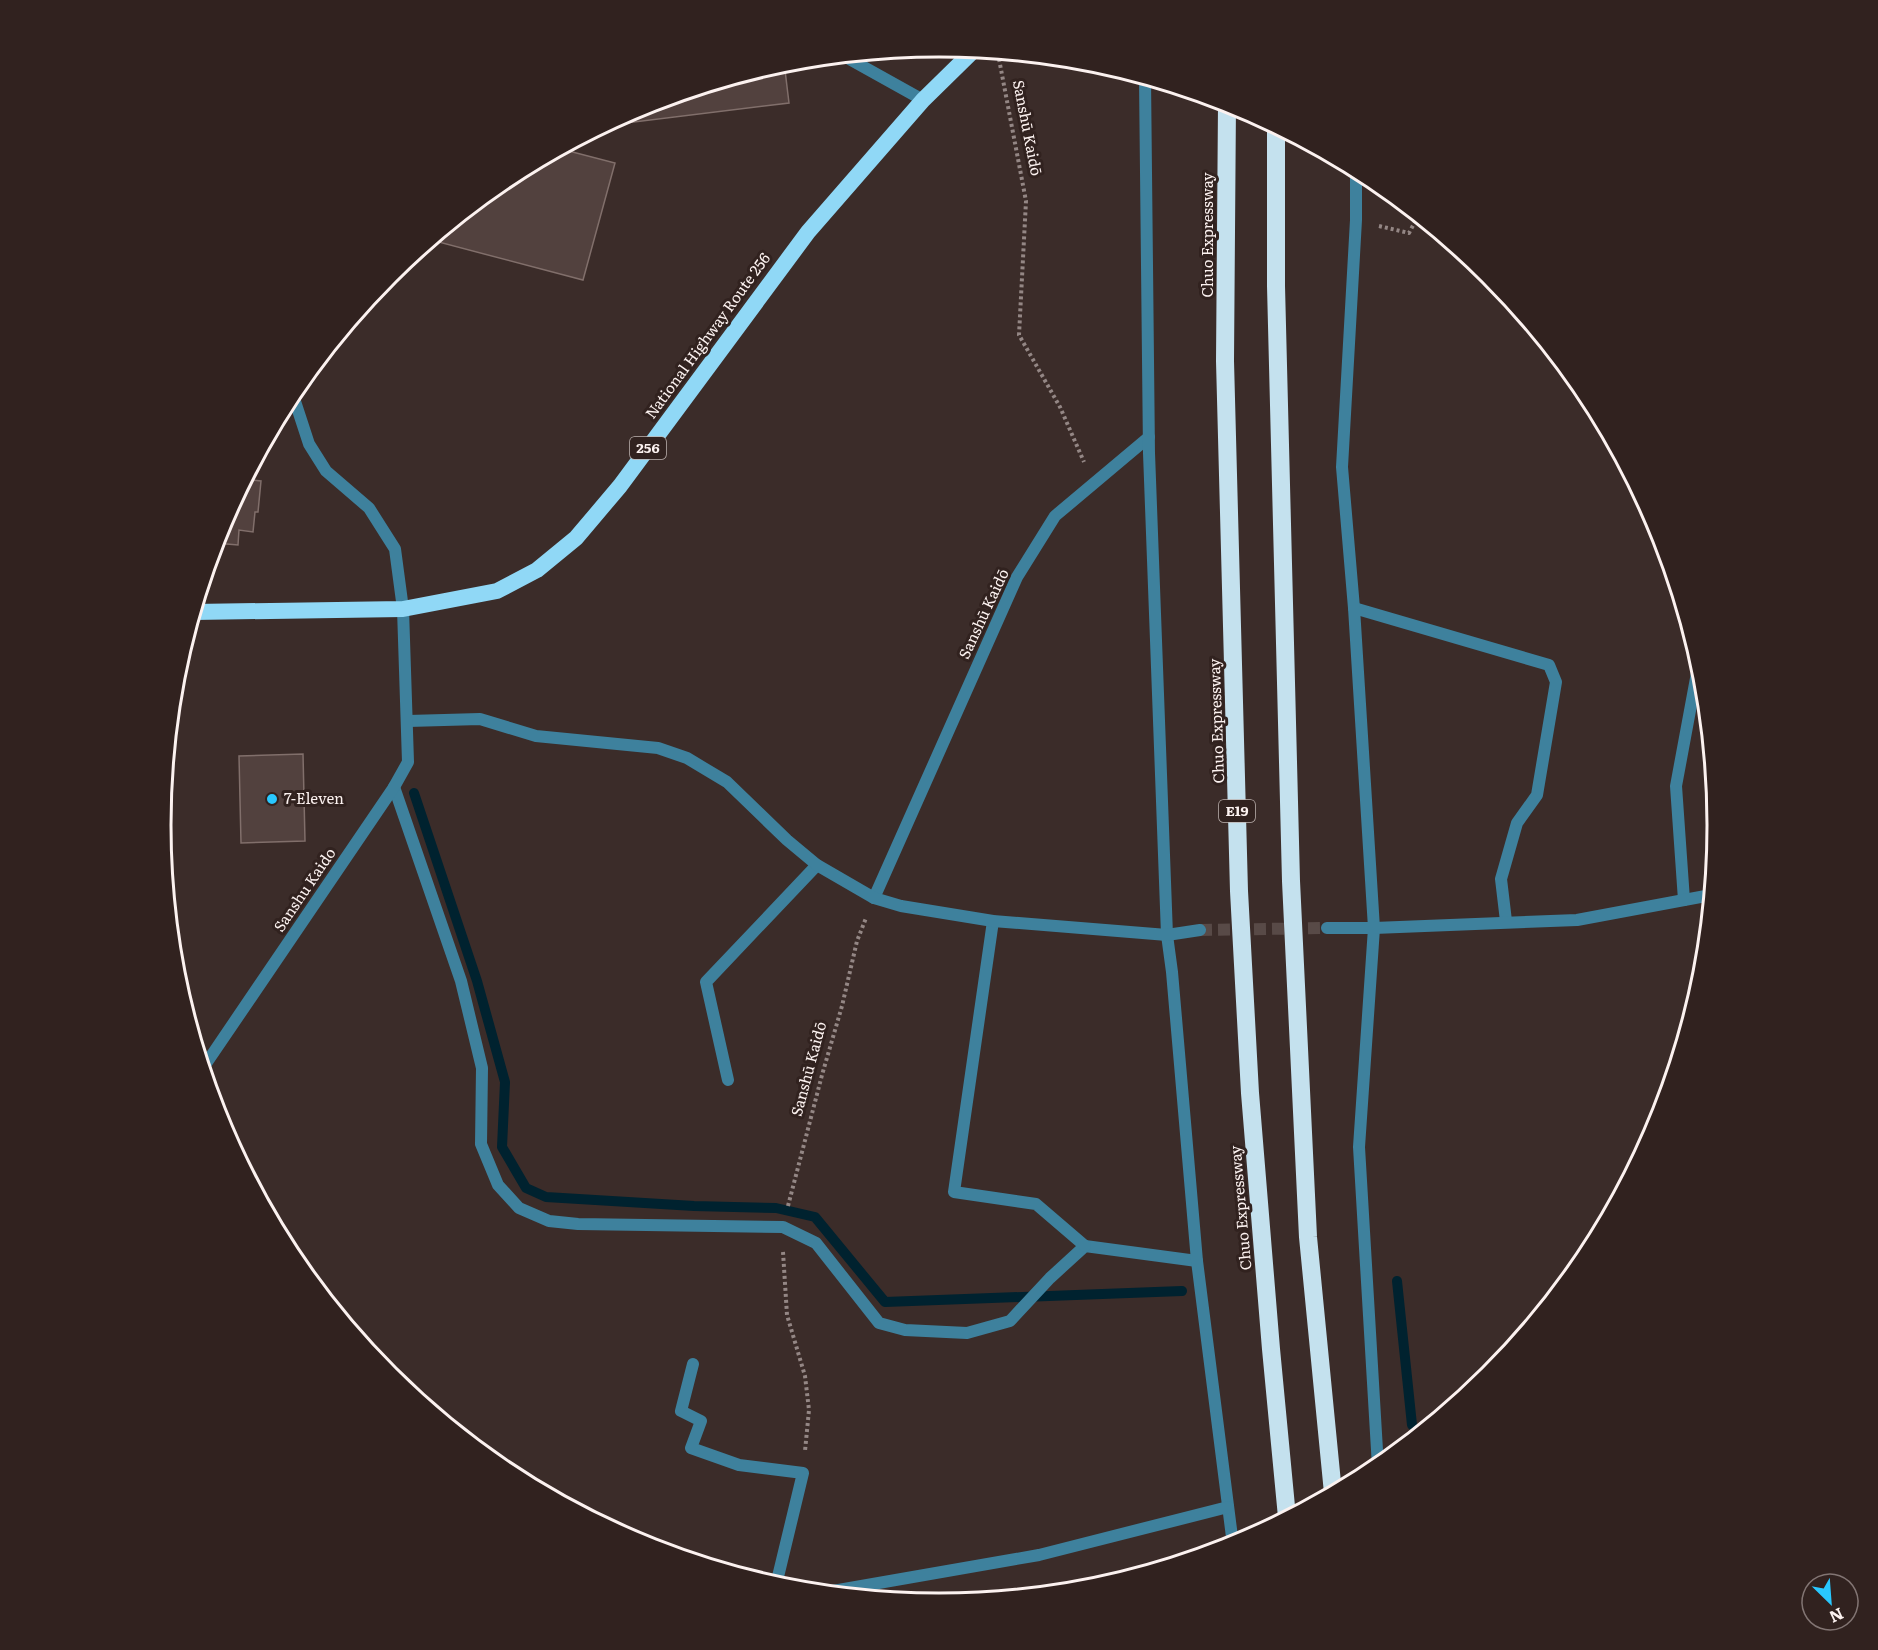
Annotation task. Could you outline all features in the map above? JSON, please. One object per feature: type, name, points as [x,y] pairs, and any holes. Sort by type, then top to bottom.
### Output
[{"type":"highway","name":"National Highway Route 256","points":[[201,612],[403,609],[497,591],[537,570],[576,538],[620,486],[808,231],[923,100],[967,58]]},
{"type":"highway","name":"Chuo Expressway","points":[[1227,113],[1225,361],[1239,891],[1250,1093],[1286,1510]]},
{"type":"highway","points":[[1276,135],[1276,286],[1291,881],[1308,1237],[1332,1484]]},
{"type":"street","points":[[855,62],[923,100]]},
{"type":"street","points":[[1145,85],[1149,437],[1167,935],[1197,1261],[1232,1535]]},
{"type":"street","points":[[1356,180],[1356,220],[1342,466],[1354,608],[1374,928],[1359,1147],[1378,1455]]},
{"type":"street","name":"Sanshu Kaido","points":[[208,1060],[394,787],[408,762],[403,609],[395,549],[369,507],[326,471],[309,444],[296,404]]},
{"type":"street","points":[[1091,486],[1149,437]]},
{"type":"street","name":"Sanshū Kaidō","points":[[874,898],[1017,577],[1055,516],[1091,486]]},
{"type":"street","points":[[1354,608],[1549,665],[1556,682],[1537,795],[1517,823],[1501,879],[1506,921]]},
{"type":"street","points":[[1684,900],[1676,786],[1694,688]]},
{"type":"street","points":[[408,722],[480,719],[536,736],[658,748],[687,758],[727,782],[787,840],[817,865],[874,898],[901,906],[993,921],[1167,935],[1200,930]]},
{"type":"street","points":[[394,787],[461,981],[482,1068],[481,1144],[498,1185],[519,1208],[549,1221],[578,1224],[783,1227],[816,1243],[879,1323],[905,1330],[968,1333],[1010,1321],[1050,1278],[1085,1246]]},
{"type":"street","points":[[728,1080],[706,982],[817,865]]},
{"type":"street","points":[[1327,928],[1577,920],[1703,897]]},
{"type":"street","points":[[993,921],[954,1192],[1036,1204],[1085,1246],[1197,1261]]},
{"type":"street","points":[[693,1364],[681,1410],[701,1421],[691,1448],[739,1465],[803,1473],[778,1576]]},
{"type":"street","points":[[853,1587],[1039,1555],[1228,1507]]},
{"type":"path","name":"Sanshū Kaidō","points":[[999,60],[1026,201],[1019,335],[1060,407],[1084,460],[1091,486]]},
{"type":"path","points":[[1356,220],[1409,233],[1415,222]]},
{"type":"path","name":"Sanshū Kaidō","points":[[789,1202],[842,1006],[857,941],[874,898]]},
{"type":"path","points":[[783,1227],[783,1268],[787,1315],[805,1376],[809,1410],[803,1473]]},
{"type":"building","points":[[785,73],[789,103],[628,123],[692,98],[740,83]]},
{"type":"building","points":[[571,151],[615,163],[583,280],[440,242],[512,186]]},
{"type":"building","points":[[253,480],[261,481],[258,512],[255,512],[253,532],[239,530],[238,545],[224,544]]},
{"type":"building","name":"7-Eleven","points":[[303,754],[305,841],[241,843],[239,756]]},
{"type":"waterway","points":[[414,793],[477,981],[505,1082],[502,1147],[526,1188],[546,1197],[694,1206],[776,1208],[815,1217],[885,1302],[1182,1291]]},
{"type":"waterway","points":[[1397,1281],[1412,1425]]},
{"type":"tunnel","points":[[1200,930],[1327,928]]},
{"type":"place","name":"7-Eleven","points":[[272,799]]}]
